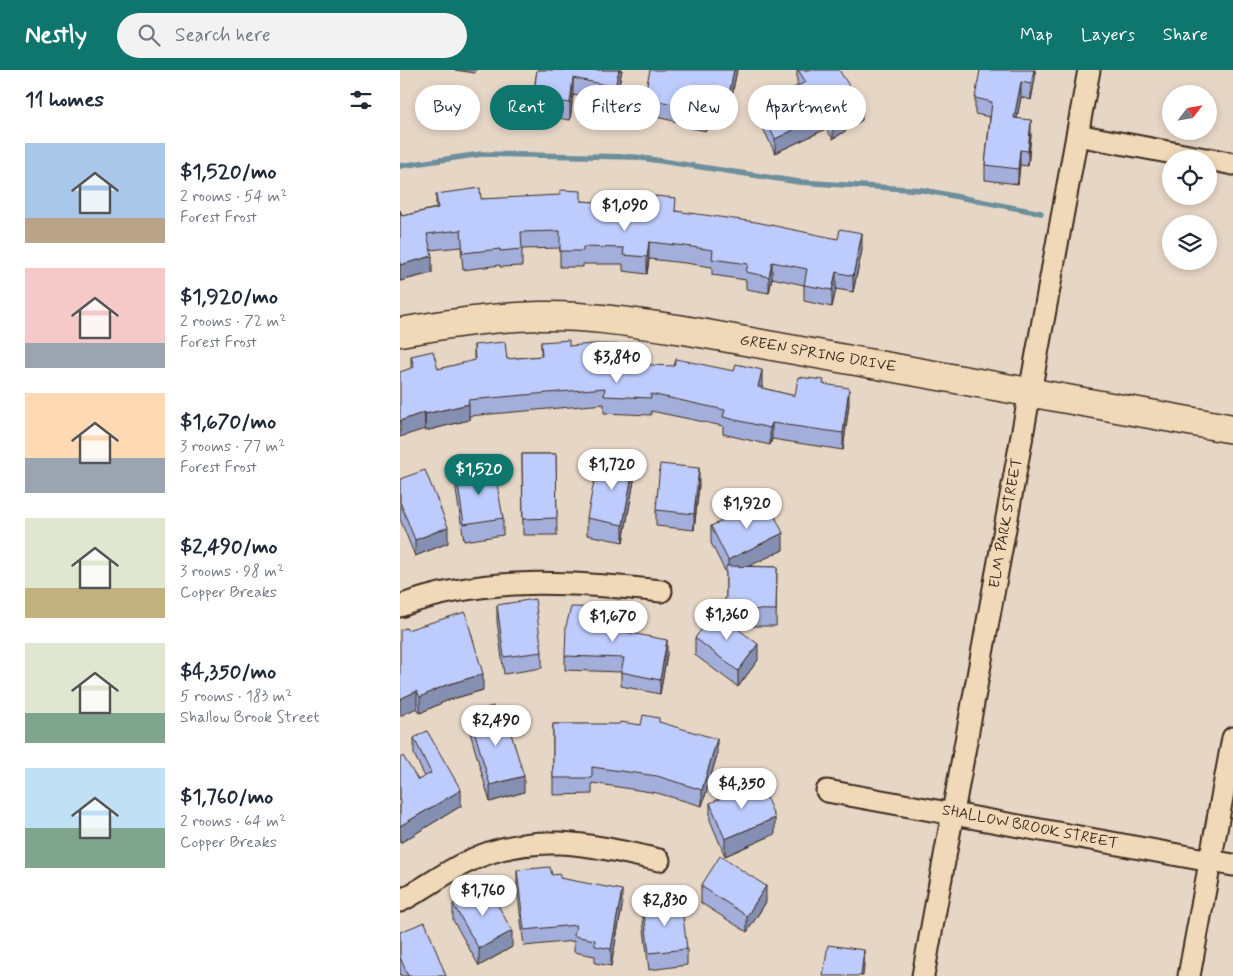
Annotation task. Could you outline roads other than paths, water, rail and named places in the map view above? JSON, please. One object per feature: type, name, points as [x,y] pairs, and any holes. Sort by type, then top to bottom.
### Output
[{"type":"street","name":"ELM PARK STREET","points":[[924,976],[1029,391],[1089,70]]},
{"type":"street","points":[[1077,135],[1162,151]]},
{"type":"street","points":[[1217,161],[1233,164]]},
{"type":"street","name":"GREEN SPRING DRIVE","points":[[400,332],[478,320],[541,316],[613,319],[1029,391],[1233,429]]},
{"type":"street","points":[[400,606],[451,592],[504,584],[599,585],[661,592]]},
{"type":"street","points":[[1189,976],[1233,738]]},
{"type":"street","name":"SHALLOW BROOK STREET","points":[[827,791],[1233,865]]},
{"type":"street","points":[[400,901],[468,862],[507,847],[528,843],[549,841],[600,846],[659,860]]},
{"type":"waterway","points":[[400,166],[481,154],[635,157],[799,182],[923,190],[1041,213]]}]
